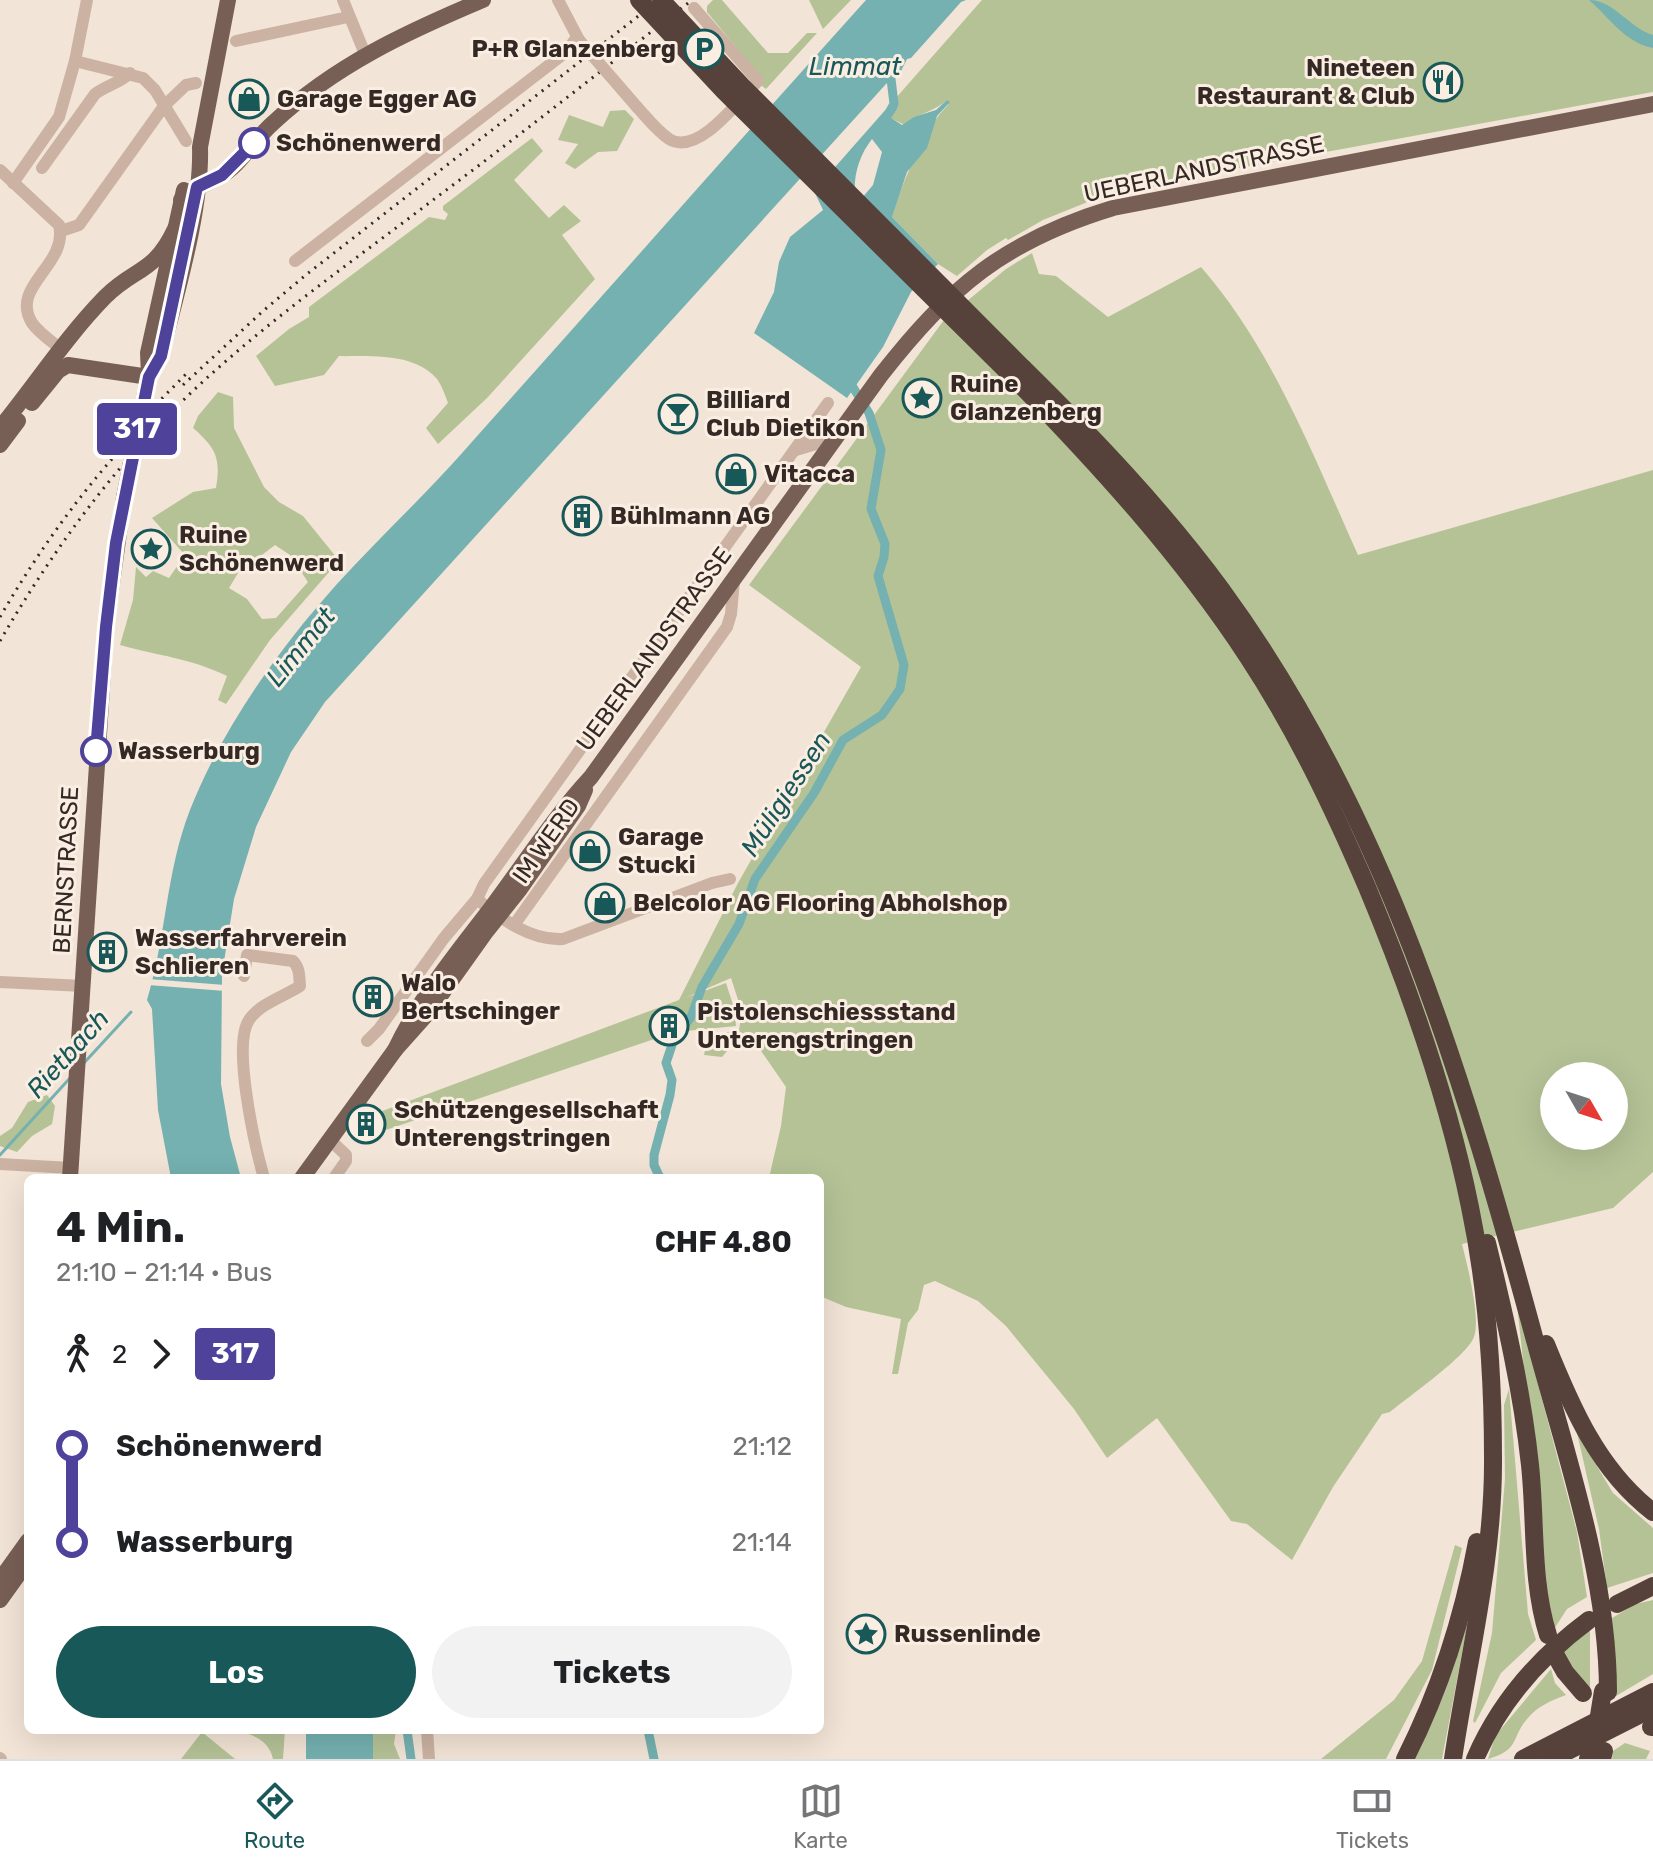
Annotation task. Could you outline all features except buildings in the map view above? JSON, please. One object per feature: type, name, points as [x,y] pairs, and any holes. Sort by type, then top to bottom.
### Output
[{"type":"highway","points":[[639,0],[724,91],[1118,466],[1218,586],[1300,709],[1348,798],[1425,979],[1465,1097],[1551,1401],[1585,1532],[1605,1629],[1605,1692],[1596,1757]]},
{"type":"highway","points":[[661,0],[1018,372],[1110,479],[1206,597],[1249,659],[1290,726],[1351,846],[1421,1029],[1464,1178],[1485,1304],[1493,1473],[1485,1569],[1453,1759]]},
{"type":"highway","points":[[1351,846],[1363,860],[1405,965],[1447,1091],[1474,1187],[1522,1405],[1531,1480],[1538,1589],[1548,1635]]},
{"type":"highway","points":[[1465,1097],[1474,1111],[1545,1340],[1578,1416],[1612,1473],[1653,1512]]},
{"type":"highway","points":[[1405,1759],[1439,1682],[1463,1610],[1482,1517],[1491,1433]]},
{"type":"highway","points":[[1617,1604],[1653,1586]]},
{"type":"highway","points":[[1475,1759],[1497,1715],[1524,1679],[1556,1646],[1589,1620]]},
{"type":"highway","points":[[1556,1656],[1583,1693]]},
{"type":"highway","points":[[1523,1759],[1653,1692]]},
{"type":"highway","points":[[1552,1759],[1652,1720]]},
{"type":"main road","name":"BERNSTRASSE","points":[[71,1173],[106,627],[124,497],[147,385],[161,356],[172,280],[175,229],[228,0]]},
{"type":"main road","points":[[181,200],[197,187],[230,170],[274,122],[315,88],[365,54],[483,0]]},
{"type":"main road","name":"UEBERLANDSTRASSE","points":[[305,1174],[395,1050],[428,1013],[488,908],[565,804],[591,777],[855,411],[916,331],[970,278],[1027,241],[1077,219],[1131,204],[1653,104]]},
{"type":"main road","name":"BERNSTRASSE","points":[[172,280],[197,187],[195,148]]},
{"type":"main road","points":[[195,148],[211,165],[230,170]]},
{"type":"main road","points":[[0,428],[73,335],[113,290],[144,270],[166,249],[175,229]]},
{"type":"main road","points":[[144,270],[172,280]]},
{"type":"main road","points":[[73,335],[76,365]]},
{"type":"main road","points":[[61,349],[76,365],[147,385]]},
{"type":"main road","points":[[0,445],[56,373],[76,365]]},
{"type":"main road","points":[[0,1580],[24,1547]]},
{"type":"main road","points":[[0,1600],[24,1567]]},
{"type":"street","points":[[13,183],[59,117],[75,61],[87,0]]},
{"type":"street","points":[[343,0],[365,54]]},
{"type":"street","points":[[558,0],[578,39],[637,107],[670,140],[687,143],[703,138],[758,81],[699,4],[662,33]]},
{"type":"street","points":[[236,41],[348,17]]},
{"type":"street","points":[[295,261],[566,52],[578,39]]},
{"type":"street","points":[[75,61],[143,78],[155,90],[195,148]]},
{"type":"street","points":[[42,168],[95,94],[130,73]]},
{"type":"street","points":[[61,231],[79,225],[164,106],[186,85],[196,83]]},
{"type":"street","points":[[0,170],[56,219],[61,231],[59,249],[27,299],[29,317],[35,327],[61,349]]},
{"type":"street","points":[[730,879],[563,939],[547,940],[514,925],[488,908],[484,884],[828,403]]},
{"type":"street","points":[[796,450],[836,438]]},
{"type":"street","name":"IM WERD","points":[[514,925],[727,627],[734,580]]},
{"type":"street","points":[[367,1041],[379,1029],[444,938],[488,908]]},
{"type":"street","points":[[244,976],[247,955],[293,961],[298,966],[299,974],[300,986],[256,1011],[242,1035],[252,1132],[263,1174]]},
{"type":"street","points":[[0,982],[84,986]]},
{"type":"street","points":[[330,1140],[346,1155],[346,1161],[337,1174]]},
{"type":"street","points":[[3,1164],[71,1173]]},
{"type":"street","points":[[427,1734],[429,1759]]},
{"type":"green space","points":[[713,0],[722,0],[768,53],[788,53],[807,33],[817,33],[766,89],[762,86],[763,80],[707,12],[707,6]]},
{"type":"green space","points":[[809,0],[851,0],[823,29]]},
{"type":"green space","points":[[982,0],[1653,0],[1653,92],[1228,170],[1090,201],[1043,220],[1008,240],[1006,238],[957,276],[938,264],[892,217],[915,157],[948,105],[947,100],[905,125],[890,118],[899,102],[895,99]]},
{"type":"green space","points":[[625,110],[634,119],[617,151],[598,152],[575,169],[565,163],[578,144],[558,140],[569,115],[603,127],[610,111]]},
{"type":"green space","points":[[532,138],[543,151],[514,180],[549,218],[564,205],[581,221],[562,235],[595,279],[487,398],[438,444],[426,428],[448,403],[437,379],[416,364],[391,358],[339,356],[324,375],[275,386],[256,356],[309,317],[309,307],[429,217],[445,220],[448,214],[443,206]]},
{"type":"green space","points":[[1032,253],[1039,274],[1056,276],[1108,317],[1201,267],[1249,332],[1270,368],[1308,442],[1358,555],[1653,470],[1653,1172],[1613,1208],[1462,1244],[1475,1304],[1474,1337],[1460,1355],[1436,1376],[1390,1412],[1382,1414],[1333,1487],[1292,1560],[1247,1524],[1231,1521],[1157,1418],[1107,1458],[1074,1409],[1006,1326],[978,1301],[935,1281],[924,1285],[918,1310],[908,1323],[898,1374],[892,1374],[901,1319],[846,1307],[824,1298],[824,1174],[770,1174],[786,1087],[759,1048],[732,1045],[722,1057],[704,1055],[708,1036],[739,1030],[742,1012],[731,978],[685,998],[726,983],[735,1011],[731,1013],[735,1013],[736,1026],[675,1032],[374,1134],[369,1116],[679,1000],[738,883],[861,667],[749,585],[944,320],[1006,269]]},
{"type":"green space","points":[[218,392],[233,397],[234,428],[264,487],[279,502],[303,516],[337,558],[336,564],[270,640],[226,704],[218,700],[227,676],[187,661],[120,645],[133,600],[136,567],[146,577],[153,571],[169,578],[185,555],[152,518],[193,492],[216,488],[218,469],[215,454],[193,428],[198,416]],"holes":[[[275,545],[290,555],[308,582],[276,618],[262,619],[247,599],[229,588],[238,573]]]},
{"type":"green space","points":[[47,1095],[55,1106],[52,1124],[32,1136],[17,1152],[0,1146],[0,1136],[12,1128],[28,1102]]},
{"type":"green space","points":[[1517,1304],[1577,1532],[1587,1597],[1567,1609],[1554,1629],[1543,1595],[1538,1501]]},
{"type":"green space","points":[[1509,1389],[1528,1614],[1536,1640],[1501,1673],[1475,1723],[1492,1633],[1505,1479],[1504,1405]]},
{"type":"green space","points":[[1577,1433],[1613,1493],[1653,1528],[1653,1573],[1607,1588],[1599,1529]]},
{"type":"green space","points":[[1455,1545],[1462,1548],[1432,1670],[1386,1759],[1321,1759],[1394,1700],[1422,1661]]},
{"type":"green space","points":[[1476,1579],[1442,1759],[1410,1759]]},
{"type":"green space","points":[[1653,1600],[1653,1674],[1616,1696],[1612,1618],[1636,1604]]},
{"type":"green space","points":[[1590,1629],[1590,1690],[1571,1668],[1561,1650]]},
{"type":"green space","points":[[1551,1669],[1555,1683],[1566,1695],[1535,1711],[1522,1726],[1514,1743],[1505,1752],[1488,1759],[1495,1736]]},
{"type":"green space","points":[[200,1734],[204,1734],[235,1759],[181,1759]]},
{"type":"green space","points":[[248,1734],[285,1734],[283,1759],[273,1759],[265,1743]]},
{"type":"green space","points":[[373,1734],[395,1734],[394,1744],[400,1759],[373,1759]]},
{"type":"green space","points":[[1625,1743],[1650,1751],[1646,1759],[1612,1759],[1613,1751]]},
{"type":"water","name":"Limmat","points":[[866,0],[966,0],[907,59],[901,71],[325,702],[291,752],[256,827],[234,899],[222,974],[221,1084],[240,1174],[170,1174],[158,1110],[152,1009],[147,1000],[176,857],[190,810],[235,719],[294,635],[337,584],[463,452]]},
{"type":"water","points":[[1589,0],[1606,4],[1636,27],[1653,35],[1653,48],[1626,35]]},
{"type":"water","points":[[895,99],[899,102],[891,118],[902,125],[914,117],[936,110],[947,100],[950,102],[937,116],[927,148],[907,172],[892,217],[938,264],[911,292],[883,347],[847,398],[754,333],[774,292],[779,262],[790,237],[823,210],[814,191]],"holes":[[[872,139],[882,152],[873,185],[856,205],[855,179],[859,162]]]},
{"type":"water","points":[[306,1734],[373,1734],[373,1759],[306,1759]]},
{"type":"pier","points":[[149,979],[225,985],[225,991],[148,985]]},
{"type":"waterway","name":"Müligiessen","points":[[890,111],[894,104],[891,79]]},
{"type":"waterway","name":"Müligiessen","points":[[658,1174],[654,1155],[670,1095],[672,1080],[666,1063],[674,1039],[691,1017],[702,987],[739,924],[755,879],[814,793],[843,740],[882,715],[900,689],[904,665],[878,576],[885,544],[871,509],[881,450],[869,413],[851,384],[851,377]]},
{"type":"waterway","name":"Rietbach","points":[[83,1064],[131,1012]]},
{"type":"waterway","name":"Rietbach","points":[[0,1155],[70,1078]]},
{"type":"waterway","points":[[408,1734],[411,1759]]},
{"type":"waterway","name":"Müligiessen","points":[[649,1734],[654,1759]]},
{"type":"railway","points":[[183,385],[307,274],[659,0]]},
{"type":"railway","points":[[0,641],[42,573],[89,507],[140,446],[196,388],[282,314],[692,0]]},
{"type":"railway","points":[[128,433],[187,373]]},
{"type":"railway","points":[[0,617],[65,518],[140,428]]},
{"type":"bus line","name":"317","points":[[96,751],[112,566],[124,497],[149,377],[161,356],[197,187],[234,166],[254,143]]},
{"type":"place","name":"P+R Glanzenberg","points":[[704,49]]},
{"type":"place","name":"Nineteen Restaurant & Club","points":[[1443,82]]},
{"type":"place","name":"Garage Egger AG","points":[[249,99]]},
{"type":"place","name":"Schönenwerd","points":[[254,143]]},
{"type":"place","name":"Ruine Glanzenberg","points":[[922,398]]},
{"type":"place","name":"Billiard Club Dietikon","points":[[678,414]]},
{"type":"place","name":"Vitacca","points":[[736,474]]},
{"type":"place","name":"Bühlmann AG","points":[[582,516]]},
{"type":"place","name":"Ruine Schönenwerd","points":[[151,549]]},
{"type":"place","name":"Wasserburg","points":[[96,751]]},
{"type":"place","name":"Garage Stucki","points":[[590,851]]},
{"type":"place","name":"Belcolor AG Flooring Abholshop","points":[[605,903]]},
{"type":"place","name":"Wasserfahrverein Schlieren","points":[[107,952]]},
{"type":"place","name":"Walo Bertschinger","points":[[373,997]]},
{"type":"place","name":"Pistolenschiessstand Unterengstringen","points":[[669,1026]]},
{"type":"place","name":"Schützengesellschaft Unterengstringen","points":[[366,1124]]},
{"type":"place","name":"Russenlinde","points":[[866,1634]]}]
